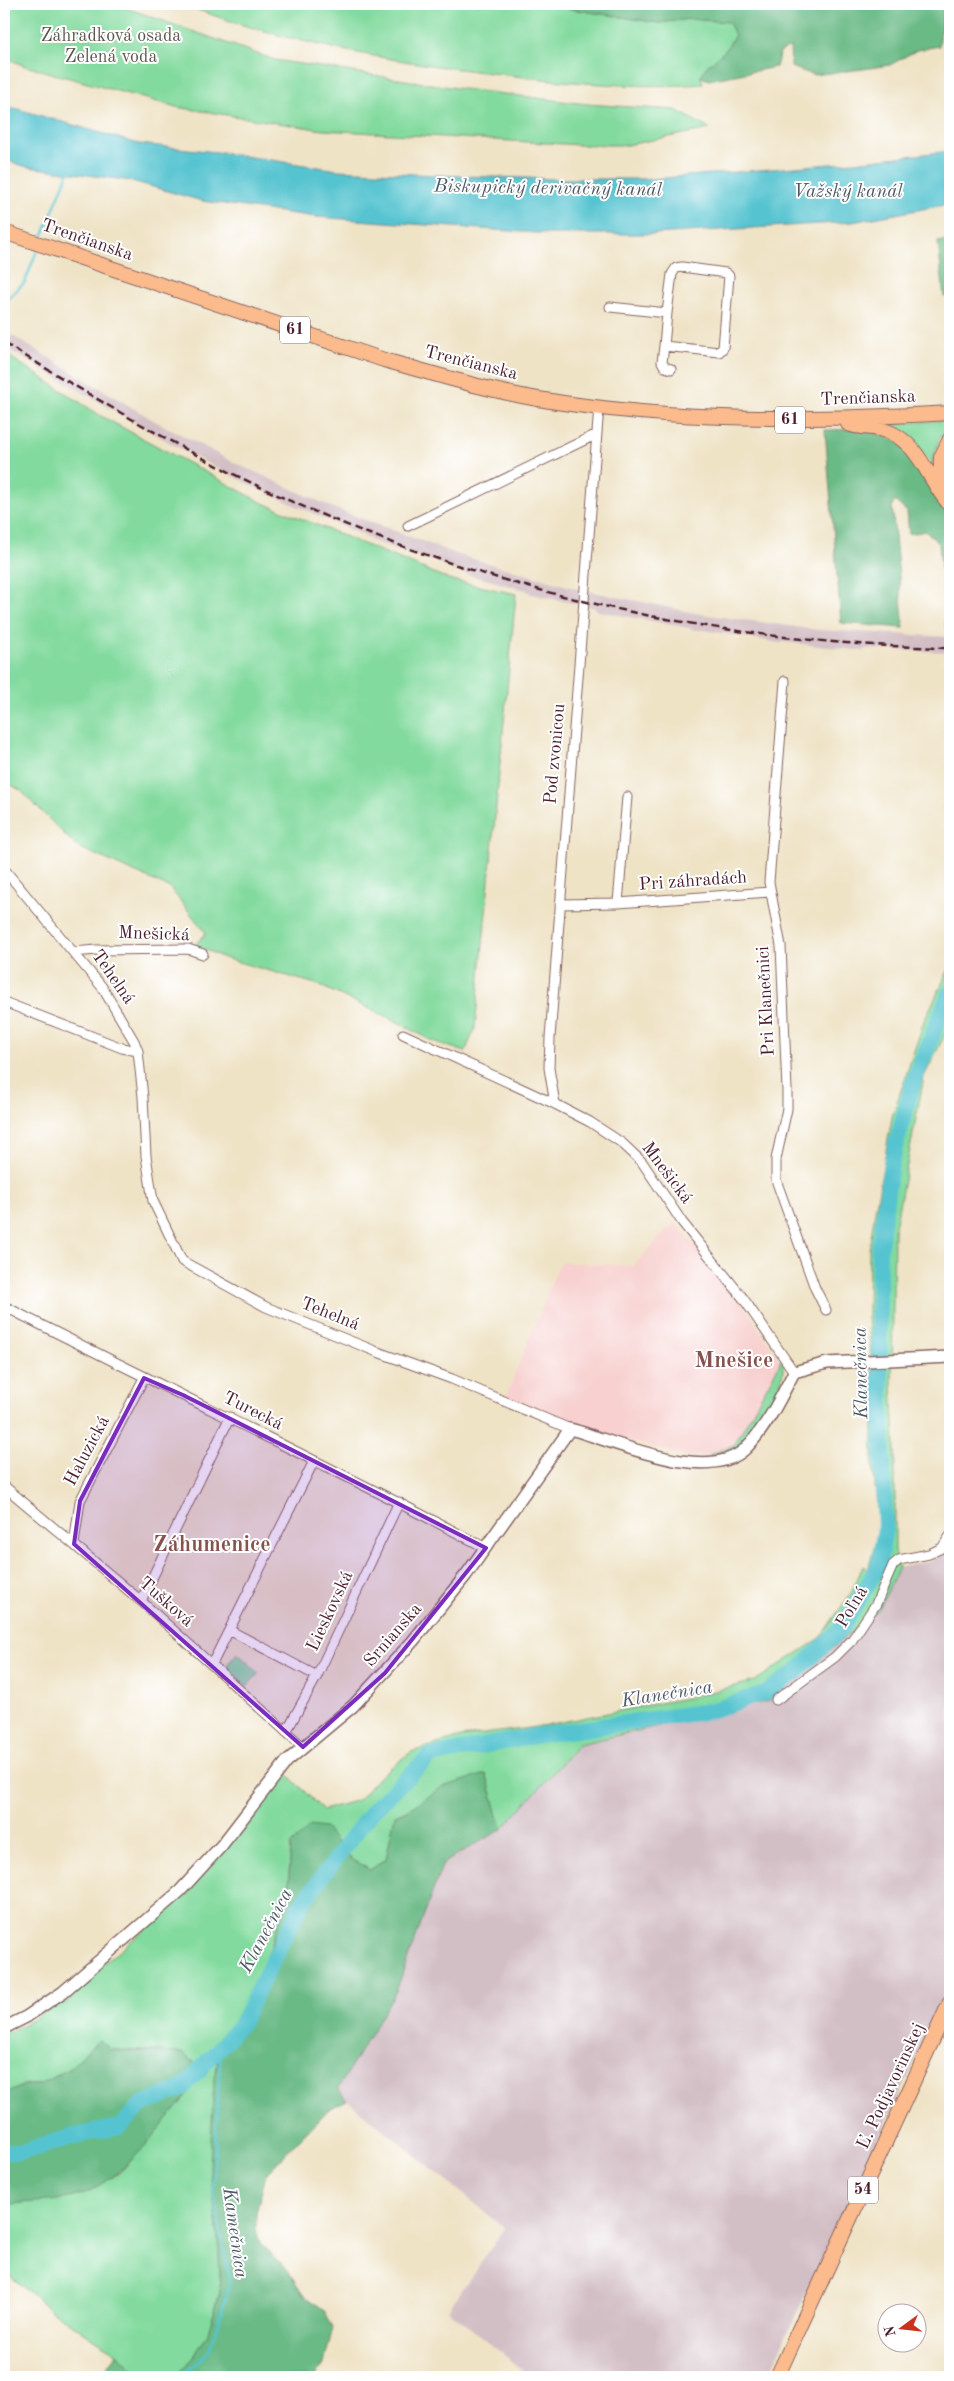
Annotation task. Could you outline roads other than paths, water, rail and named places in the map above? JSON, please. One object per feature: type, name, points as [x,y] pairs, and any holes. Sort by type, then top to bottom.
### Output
[{"type":"main road","name":"Trenčianska","points":[[4,232],[384,360],[504,392],[642,413],[744,419],[836,419],[950,413]]},
{"type":"main road","points":[[836,419],[852,426],[885,430],[894,434],[913,449],[950,505]]},
{"type":"main road","points":[[940,489],[941,457],[950,438]]},
{"type":"main road","name":"Ľ. Podjavorinskej","points":[[777,2377],[950,2002]]},
{"type":"street","points":[[664,346],[715,353],[723,348],[729,276],[726,273],[682,267],[676,268],[672,274],[662,362],[665,367],[671,369]]},
{"type":"street","points":[[610,307],[668,313]]},
{"type":"street","name":"Pod zvonicou","points":[[555,1104],[549,1068],[599,407]]},
{"type":"street","points":[[408,526],[597,434]]},
{"type":"street","name":"Pri Klanečnici","points":[[785,681],[769,882],[781,946],[787,1109],[776,1159],[776,1180],[815,1288],[826,1310]]},
{"type":"street","name":"Pri záhradách","points":[[618,903],[627,798]]},
{"type":"street","name":"Tehelná","points":[[4,869],[102,988],[138,1051],[146,1156],[154,1201],[182,1261],[266,1307],[375,1351],[452,1379],[570,1429],[650,1454],[696,1464],[722,1460],[743,1450],[767,1423],[794,1372]]},
{"type":"street","name":"Pri záhradách","points":[[560,904],[618,903],[770,892]]},
{"type":"street","name":"Mnešická","points":[[74,952],[188,949],[203,954]]},
{"type":"street","points":[[4,1002],[122,1048],[138,1051]]},
{"type":"street","name":"Mnešická","points":[[403,1034],[555,1104],[622,1144],[642,1162],[682,1222],[743,1298],[794,1372]]},
{"type":"street","name":"Turecká","points":[[4,1306],[144,1378],[230,1417],[486,1548]]},
{"type":"street","points":[[794,1372],[827,1363],[950,1357]]},
{"type":"street","name":"Haluzická","points":[[74,1544],[80,1501],[144,1378]]},
{"type":"street","points":[[141,1601],[230,1417]]},
{"type":"street","name":"Srnianska","points":[[4,2028],[48,2002],[109,1954],[180,1891],[222,1845],[279,1770],[303,1747],[353,1706],[385,1672],[446,1600],[486,1548],[570,1429]]},
{"type":"street","points":[[212,1664],[314,1461]]},
{"type":"street","name":"Tušková","points":[[4,1486],[141,1601],[303,1747]]},
{"type":"street","name":"Lieskovská","points":[[286,1732],[317,1676],[399,1502]]},
{"type":"street","name":"Poľná","points":[[776,1700],[835,1657],[852,1640],[876,1604],[893,1565],[899,1560],[929,1554],[942,1548],[950,1536]]},
{"type":"street","points":[[229,1630],[317,1676]]},
{"type":"water","name":"Važský kanál","points":[[4,105],[139,144],[217,152],[338,170],[434,175],[554,179],[652,179],[854,162],[950,151],[950,204],[852,222],[654,234],[550,234],[316,217],[202,201],[132,181],[28,167],[4,160]]},
{"type":"waterway","points":[[41,240],[69,171]]},
{"type":"waterway","points":[[4,302],[25,282],[38,248]]},
{"type":"waterway","name":"Klanečnica","points":[[4,2152],[22,2152],[74,2136],[120,2127],[141,2105],[183,2088],[241,2024],[300,1906],[372,1811],[430,1756],[546,1734],[710,1711],[765,1693],[796,1672],[842,1628],[878,1567],[885,1529],[879,1335],[879,1252],[891,1163],[913,1083],[950,992]]},
{"type":"waterway","name":"Kamečnica","points":[[180,2377],[209,2351],[230,2285],[213,2189],[221,2046]]},
{"type":"railway","points":[[4,343],[130,418],[227,471],[342,523],[426,555],[511,582],[597,604],[684,622],[772,636],[861,644],[950,648]]},
{"type":"district","name":"Mnešice","points":[[734,1361]]},
{"type":"district","name":"Záhumenice","points":[[212,1545]]},
{"type":"park label","name":"Záhradková osada Zelená voda","points":[[111,46]]},
{"type":"water label","name":"Biskupický derivačný kanál","points":[[548,189]]}]
